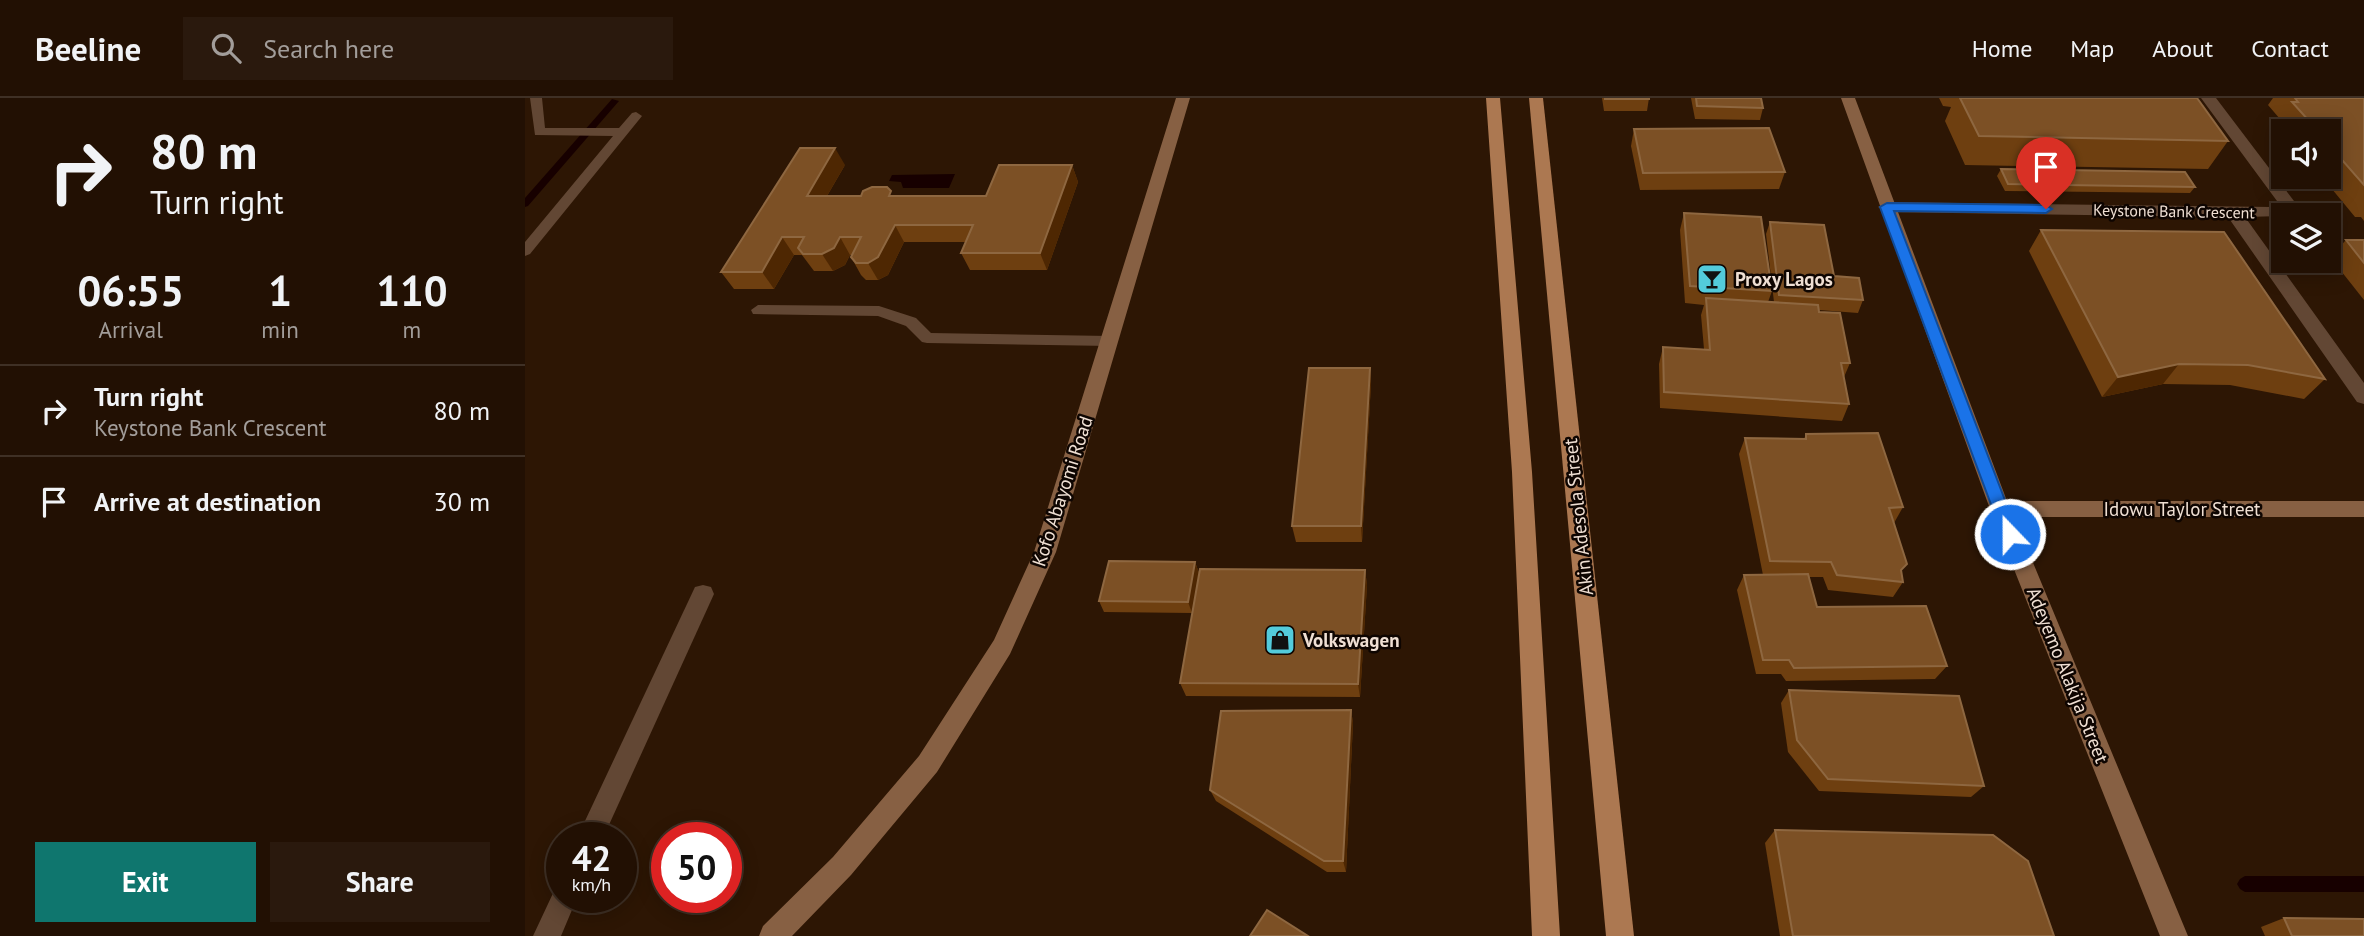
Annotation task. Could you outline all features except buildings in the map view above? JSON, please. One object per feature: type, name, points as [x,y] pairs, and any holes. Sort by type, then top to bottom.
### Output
[{"type":"main road","points":[[1493,98],[1522,472],[1546,936]]},
{"type":"main road","name":"Akin Adesola Street","points":[[1536,98],[1620,936]]},
{"type":"street","name":"Kofo Abayomi Road","points":[[773,936],[842,866],[928,764],[1002,648],[1045,552],[1183,98]]},
{"type":"street","name":"Adeyemo Alakija Street","points":[[1848,98],[2000,509],[2174,936]]},
{"type":"street","name":"Keystone Bank Crescent","points":[[1887,207],[2276,212],[2286,201],[2208,98]]},
{"type":"street","points":[[2233,212],[2364,397]]},
{"type":"street","name":"Idowu Taylor Street","points":[[2000,509],[2364,509]]},
{"type":"street","points":[[597,822],[703,594]]},
{"type":"street","points":[[547,936],[557,913]]},
{"type":"lane","points":[[536,98],[539,132],[622,132]]},
{"type":"lane","points":[[525,251],[636,116]]},
{"type":"lane","points":[[758,310],[879,311],[911,322],[927,338],[1109,341]]},
{"type":"shaded area","points":[[955,174],[949,188],[903,188],[901,182],[889,181],[892,175]]},
{"type":"waterway","points":[[525,204],[615,101]]},
{"type":"waterway","points":[[2245,884],[2364,884]]},
{"type":"place","name":"Proxy Lagos","points":[[1712,279]]},
{"type":"place","name":"Volkswagen","points":[[1280,640]]},
{"type":"route","points":[[2010,534],[1887,207],[2046,209]]}]
